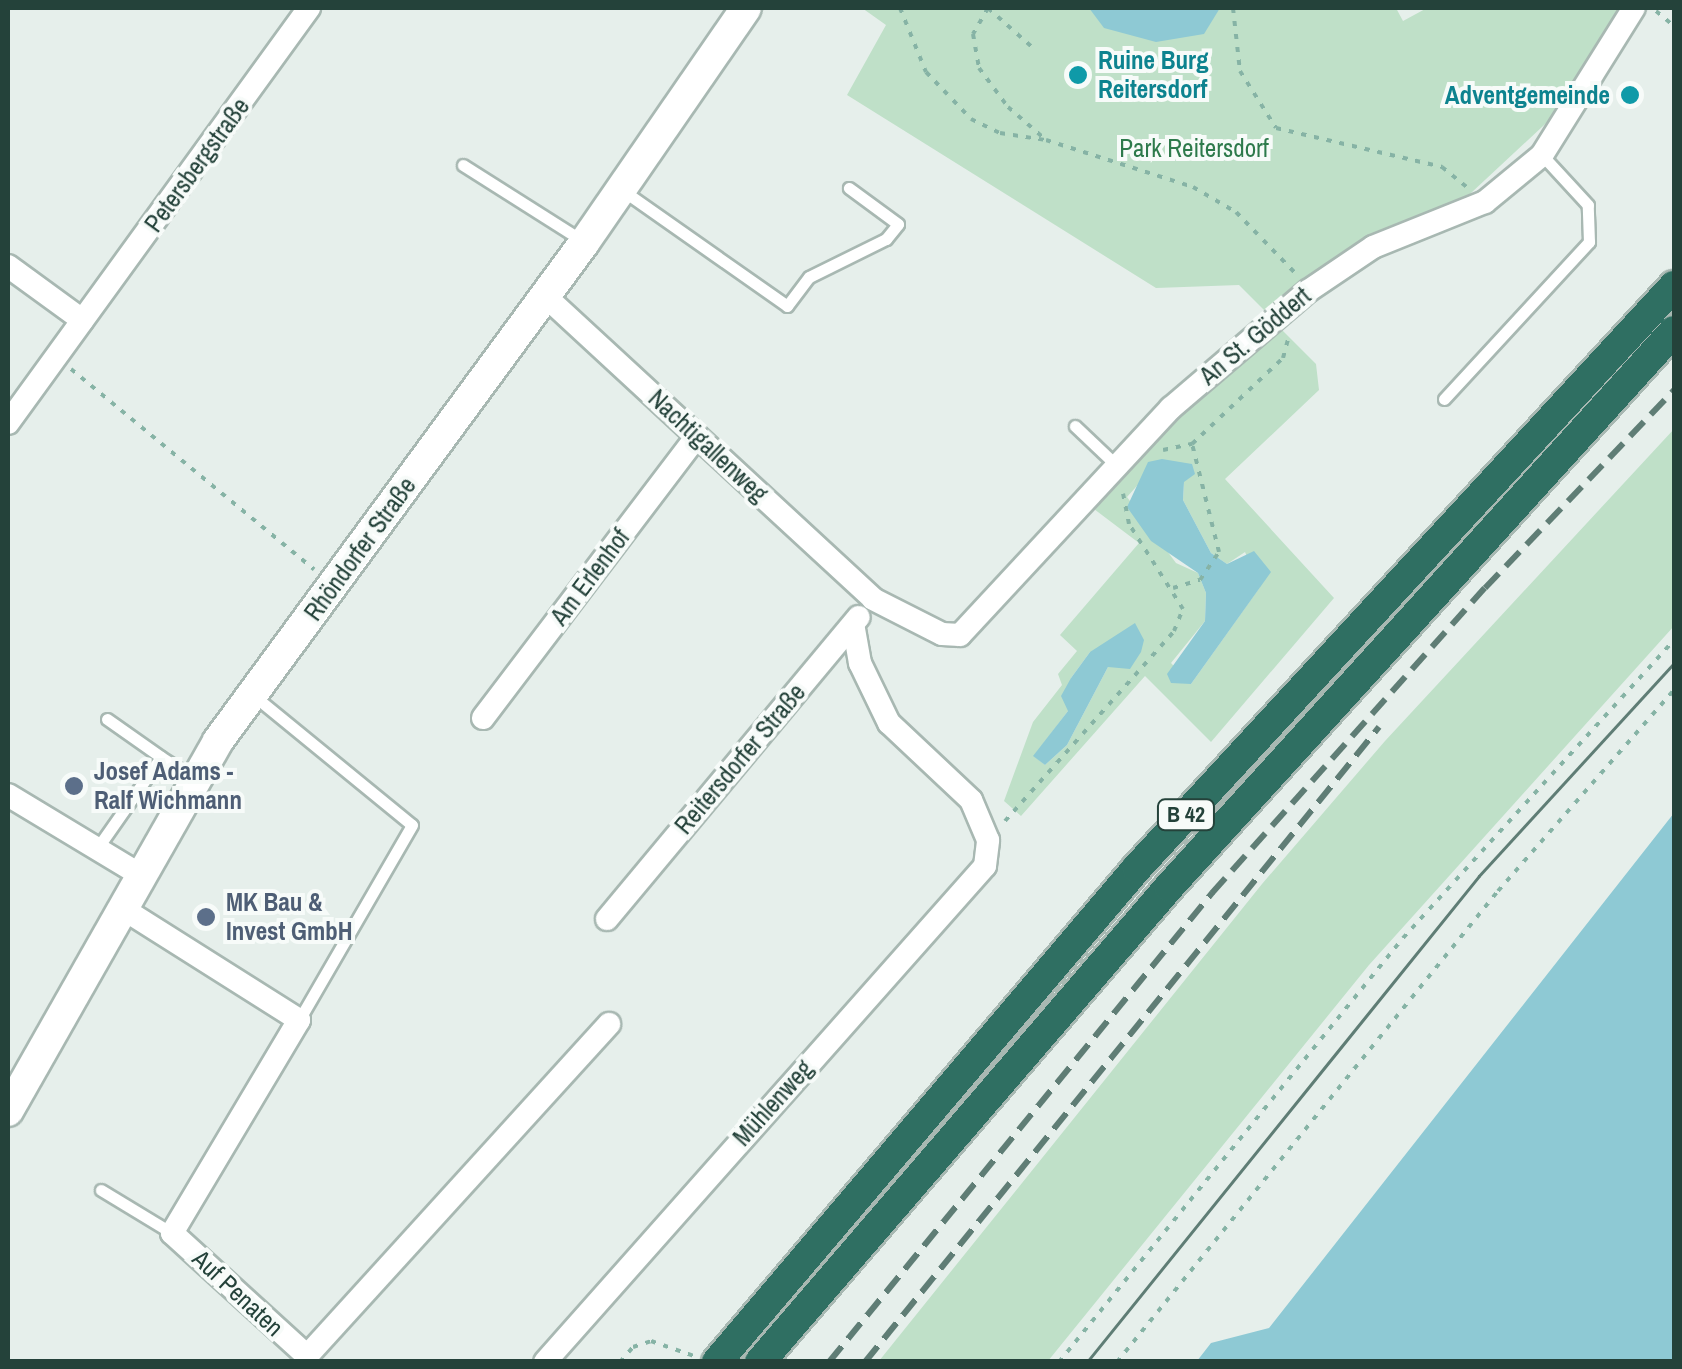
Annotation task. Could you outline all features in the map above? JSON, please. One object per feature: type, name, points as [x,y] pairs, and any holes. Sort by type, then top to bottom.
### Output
[{"type":"highway","name":"B 42","points":[[717,1362],[1137,868],[1674,286]]},
{"type":"highway","name":"B 42","points":[[760,1362],[1169,887],[1674,331]]},
{"type":"main road","name":"Rhöndorfer Straße","points":[[8,1111],[198,780],[253,695],[584,243],[746,8]]},
{"type":"street","name":"Petersbergstraße","points":[[8,423],[309,8]]},
{"type":"street","name":"An St. Göddert","points":[[874,599],[942,634],[960,635],[1117,464],[1308,290],[1373,247],[1485,202],[1542,155],[1634,8]]},
{"type":"street","points":[[8,266],[82,320]]},
{"type":"street","name":"Nachtigallenweg","points":[[543,294],[874,599]]},
{"type":"street","name":"Am Erlenhof","points":[[483,718],[697,436]]},
{"type":"street","name":"Reitersdorfer Straße","points":[[607,919],[874,599]]},
{"type":"street","points":[[853,624],[860,664],[889,723],[971,800],[988,840]]},
{"type":"street","points":[[8,795],[144,877]]},
{"type":"street","name":"Mühlenweg","points":[[546,1362],[984,866],[988,840]]},
{"type":"street","points":[[125,910],[299,1020]]},
{"type":"street","name":"Auf Penaten","points":[[299,1020],[172,1233],[307,1356],[609,1024]]},
{"type":"lane","points":[[1444,399],[1589,242],[1588,205],[1542,155]]},
{"type":"lane","points":[[463,165],[584,243]]},
{"type":"lane","points":[[621,189],[787,306],[809,276],[886,238],[898,224],[849,188]]},
{"type":"lane","points":[[1074,426],[1117,464]]},
{"type":"lane","points":[[253,695],[412,824],[299,1020]]},
{"type":"lane","points":[[107,719],[198,780]]},
{"type":"lane","points":[[96,850],[161,756]]},
{"type":"lane","points":[[101,1190],[172,1233]]},
{"type":"path","points":[[900,8],[926,72],[971,118],[1000,133],[1046,140],[1194,188],[1270,242],[1308,290]]},
{"type":"path","points":[[1033,48],[988,8],[973,34],[978,68],[1008,107],[1046,140]]},
{"type":"path","points":[[1233,8],[1240,71],[1276,128],[1442,168],[1485,202]]},
{"type":"path","points":[[1653,8],[1674,26]]},
{"type":"path","points":[[1173,588],[1200,580],[1219,552],[1192,444],[1283,358],[1293,322]]},
{"type":"path","points":[[56,356],[320,574]]},
{"type":"path","points":[[988,840],[1174,632],[1183,609],[1129,524],[1126,476],[1117,464]]},
{"type":"path","points":[[1059,1362],[1404,938],[1674,640]]},
{"type":"path","points":[[1117,1362],[1498,891],[1674,690]]},
{"type":"path","points":[[620,1362],[652,1341],[676,1346],[701,1362]]},
{"type":"green space","name":"Park Reitersdorf","points":[[862,8],[1396,8],[1403,21],[1427,8],[1622,8],[1557,113],[1456,207],[1360,241],[1265,311],[1239,285],[1156,288],[847,95],[886,25]]},
{"type":"green space","points":[[1280,328],[1316,364],[1319,390],[1225,479],[1334,598],[1211,742],[1145,676],[1021,816],[1004,801],[1033,722],[1062,685],[1058,674],[1077,651],[1060,635],[1139,543],[1094,509],[1164,432]],"holes":[[[1144,478],[1184,482],[1183,500],[1211,553],[1227,564],[1245,552],[1260,587],[1191,684],[1171,663],[1205,621],[1206,593],[1198,573],[1176,563],[1127,497]],[[1090,652],[1108,667],[1067,745],[1045,765],[1034,756],[1068,711],[1071,678]]]},
{"type":"green space","points":[[1674,429],[1674,626],[1369,965],[1048,1361],[879,1361],[1262,884],[1385,741]]},
{"type":"water","points":[[1089,8],[1220,8],[1204,34],[1156,42],[1104,28]]},
{"type":"water","points":[[1162,459],[1192,464],[1195,474],[1184,482],[1183,500],[1211,553],[1227,564],[1254,551],[1271,572],[1191,684],[1171,683],[1167,674],[1205,621],[1206,593],[1198,573],[1151,541],[1127,507],[1148,462]]},
{"type":"water","points":[[1135,623],[1144,640],[1141,652],[1130,669],[1108,667],[1067,745],[1045,765],[1033,756],[1068,711],[1061,696],[1071,678],[1090,652]]},
{"type":"water","points":[[1674,813],[1674,1361],[1197,1361],[1211,1343],[1269,1328]]},
{"type":"tram line","points":[[1087,1362],[1479,876],[1674,663]]},
{"type":"railway","points":[[829,1362],[1212,893],[1485,588],[1674,390]]},
{"type":"railway","points":[[865,1362],[1379,727]]},
{"type":"place","name":"Ruine Burg Reitersdorf","points":[[1078,75]]},
{"type":"place","name":"Adventgemeinde","points":[[1630,95]]},
{"type":"place","name":"Josef Adams - Ralf Wichmann","points":[[74,786]]},
{"type":"place","name":"MK Bau & Invest GmbH","points":[[206,917]]}]
